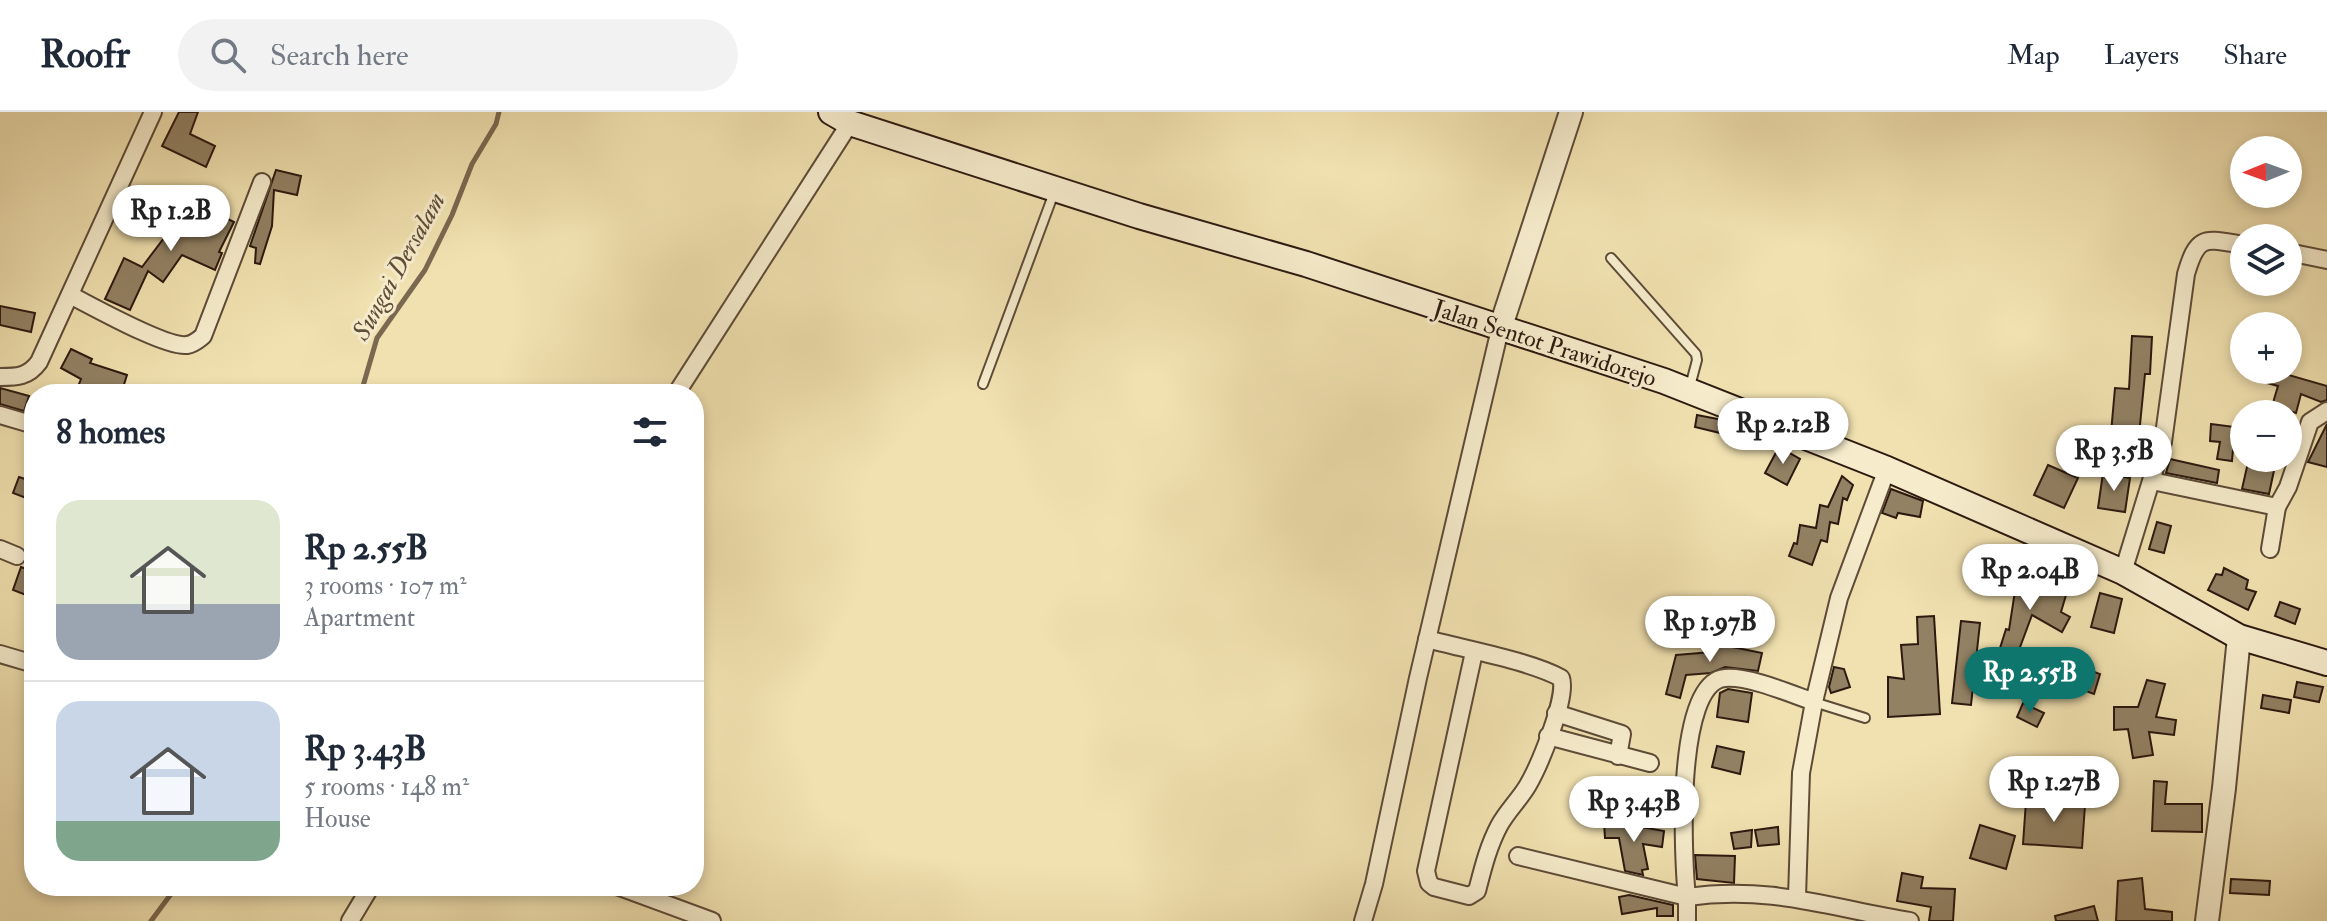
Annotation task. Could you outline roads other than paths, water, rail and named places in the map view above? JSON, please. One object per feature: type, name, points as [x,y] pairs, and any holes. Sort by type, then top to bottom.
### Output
[{"type":"main road","name":"Jalan Sentot Prawidorejo","points":[[841,117],[1056,189],[1306,264],[1688,391],[1887,469],[2123,572],[2239,637],[2327,663]]},
{"type":"street","points":[[0,377],[21,377],[33,371],[153,112]]},
{"type":"street","points":[[1363,921],[1500,329],[1571,112]]},
{"type":"street","points":[[682,384],[841,117]]},
{"type":"street","points":[[70,295],[165,341],[185,346],[195,343],[203,336],[262,182]]},
{"type":"street","points":[[2123,572],[2163,442],[2186,274],[2197,244],[2205,240],[2230,243]]},
{"type":"street","points":[[2302,255],[2327,260]]},
{"type":"street","points":[[2270,549],[2277,507],[2288,487],[2310,422],[2327,411]]},
{"type":"street","points":[[0,415],[24,422]]},
{"type":"street","points":[[1797,897],[1801,773],[1814,702],[1839,598],[1887,469]]},
{"type":"street","points":[[2152,481],[2277,507]]},
{"type":"street","points":[[0,549],[17,556]]},
{"type":"street","points":[[2207,921],[2239,637]]},
{"type":"street","points":[[1427,639],[1474,652],[1561,678],[1562,690],[1556,713],[1528,785],[1500,823],[1485,855],[1477,891],[1469,896],[1429,883],[1426,871],[1474,652]]},
{"type":"street","points":[[0,654],[24,661]]},
{"type":"street","points":[[1687,921],[1682,813],[1693,718],[1706,693],[1713,682],[1725,678],[1773,688],[1814,702]]},
{"type":"street","points":[[1556,713],[1622,734],[1618,756]]},
{"type":"street","points":[[1548,736],[1650,763]]},
{"type":"street","points":[[1518,856],[1687,897],[1752,894],[1797,897],[1910,921]]},
{"type":"street","points":[[350,921],[365,896]]},
{"type":"street","points":[[644,896],[712,921]]},
{"type":"lane","points":[[983,384],[1056,189]]},
{"type":"lane","points":[[1611,258],[1696,354],[1688,391]]},
{"type":"lane","points":[[1814,702],[1865,718]]},
{"type":"waterway","name":"Sungai Dersalam","points":[[364,384],[377,338],[425,270],[499,112]]},
{"type":"waterway","name":"Sungai Dersalam","points":[[151,921],[170,896]]}]
